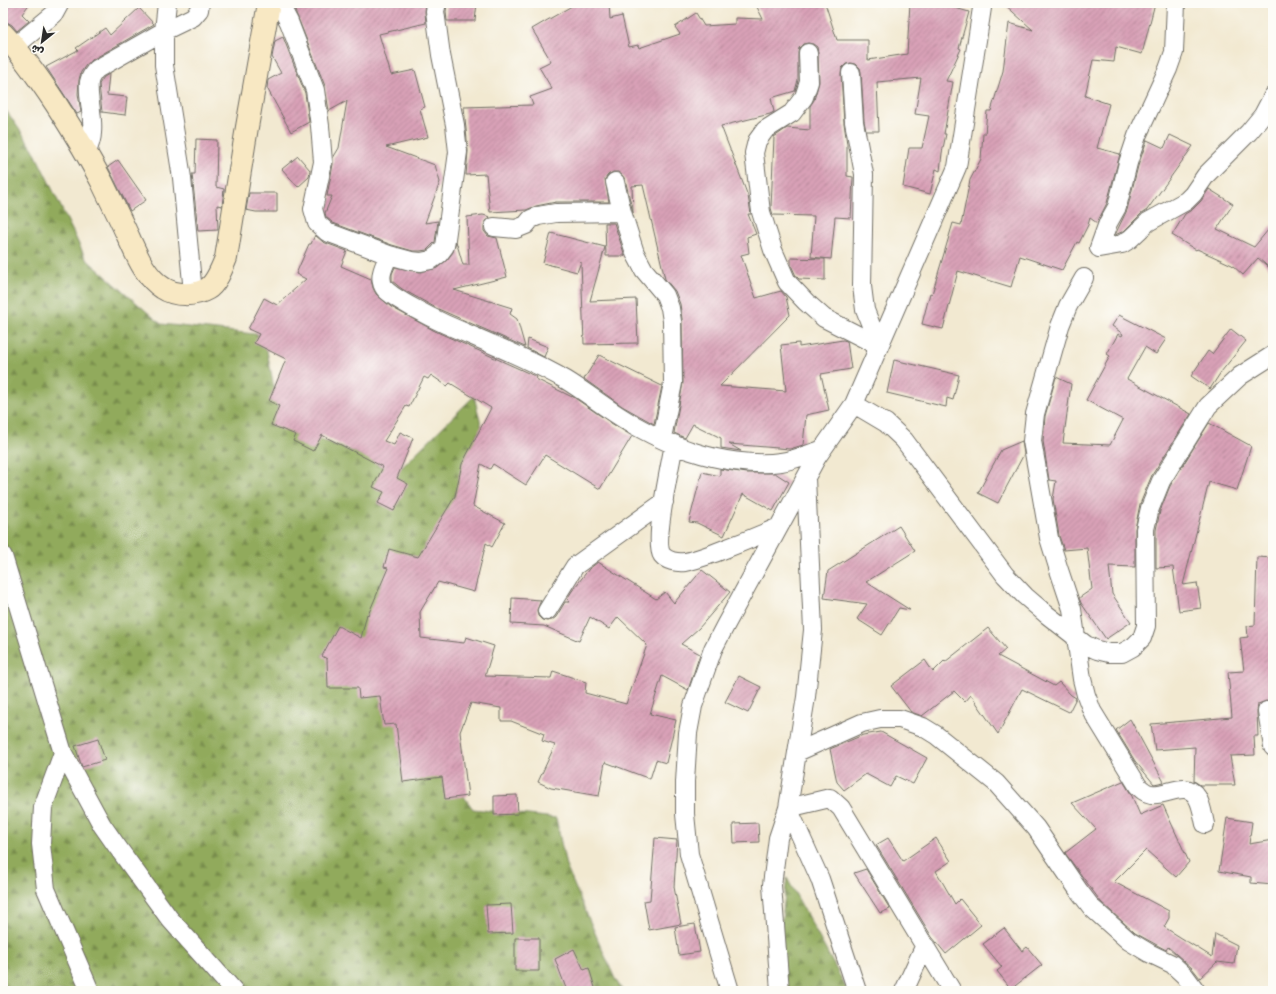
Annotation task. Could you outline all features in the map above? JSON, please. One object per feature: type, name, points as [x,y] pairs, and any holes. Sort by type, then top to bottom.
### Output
[{"type":"main road","points":[[8,40],[36,74],[86,154],[108,194],[138,259],[148,274],[164,288],[180,294],[193,293],[208,288],[219,275],[226,258],[269,3]]},
{"type":"street","points":[[8,40],[54,14],[60,3]]},
{"type":"street","points":[[167,3],[164,31],[164,65],[182,178],[193,293]]},
{"type":"street","points":[[86,154],[92,132],[92,111],[89,83],[93,73],[102,66],[164,31],[193,17],[199,10],[200,3]]},
{"type":"street","points":[[279,3],[289,22],[315,90],[323,162],[313,209],[317,223],[327,232],[389,255],[421,262],[431,260],[439,254],[445,246],[458,152],[455,125],[441,55],[435,11],[437,3]]},
{"type":"street","points":[[730,991],[689,854],[685,790],[688,733],[693,706],[713,649],[821,450],[854,404],[957,167],[982,8],[981,3]]},
{"type":"street","points":[[1176,3],[1174,52],[1168,69],[1137,136],[1117,207],[1108,223],[1099,248],[1122,244],[1130,239],[1148,222],[1186,201],[1193,194],[1206,175],[1249,132],[1263,115],[1273,96]]},
{"type":"street","points":[[808,53],[809,82],[804,97],[792,113],[765,130],[757,141],[754,153],[761,212],[773,250],[787,282],[824,318],[879,346]]},
{"type":"street","points":[[851,73],[854,122],[864,174],[862,292],[865,310],[879,346]]},
{"type":"street","points":[[615,182],[622,212],[635,253],[644,270],[666,295],[672,322],[673,383],[660,544],[661,554],[676,562],[695,560],[779,527]]},
{"type":"street","points":[[494,227],[516,229],[526,225],[538,216],[556,213],[622,212]]},
{"type":"street","points":[[389,255],[382,272],[381,280],[385,289],[394,296],[438,320],[542,367],[566,380],[634,425],[668,441],[692,451],[733,461],[763,463],[782,462],[821,450]]},
{"type":"street","points":[[1084,278],[1068,306],[1060,326],[1035,414],[1032,441],[1049,538],[1072,609],[1082,679],[1092,711],[1138,786],[1149,794],[1156,795],[1179,789],[1192,792],[1197,797],[1200,804],[1205,824]]},
{"type":"street","points":[[854,404],[886,424],[904,440],[1004,575],[1041,610],[1086,645],[1109,653],[1122,653],[1133,647],[1142,638],[1146,626],[1145,529],[1150,508],[1161,481],[1208,406],[1240,376],[1273,355]]},
{"type":"street","points":[[780,991],[772,885],[778,838],[788,808],[806,697],[812,630],[806,477]]},
{"type":"street","points":[[547,611],[576,566],[664,502]]},
{"type":"street","points":[[3,556],[63,753],[102,825],[116,845],[169,918],[234,991]]},
{"type":"street","points":[[1267,711],[1273,746]]},
{"type":"street","points":[[797,752],[862,723],[880,719],[900,719],[923,727],[936,735],[996,783],[1036,828],[1092,908],[1129,941],[1172,964],[1185,976],[1196,991]]},
{"type":"street","points":[[63,753],[43,807],[41,844],[46,889],[90,991]]},
{"type":"street","points":[[788,808],[830,798],[841,808],[952,991]]},
{"type":"street","points":[[788,808],[820,879],[858,991]]},
{"type":"street","points":[[904,991],[925,945]]},
{"type":"green space","points":[[3,106],[33,149],[86,259],[161,324],[264,335],[281,425],[400,469],[474,396],[486,445],[420,596],[389,692],[473,809],[556,818],[566,866],[615,979],[623,991],[3,991]]},
{"type":"green space","points":[[787,878],[848,991],[773,991]]},
{"type":"building","points":[[3,3],[30,3],[22,14],[29,21],[17,31],[12,25],[7,22],[3,22]]},
{"type":"building","points":[[292,3],[426,3],[426,23],[379,34],[391,75],[415,70],[425,107],[420,109],[428,137],[386,147],[435,165],[440,182],[425,223],[438,221],[435,242],[427,250],[413,251],[392,245],[333,223],[326,217],[325,213],[332,196],[327,196],[333,158],[339,148],[347,101],[329,111],[325,86]]},
{"type":"building","points":[[447,3],[477,3],[475,21],[447,21]]},
{"type":"building","points":[[577,3],[609,3],[610,19],[622,16],[629,47],[638,45],[639,48],[680,34],[675,27],[696,13],[704,26],[735,24],[735,18],[763,19],[755,3],[825,3],[837,40],[868,40],[868,60],[907,54],[910,3],[938,3],[969,12],[959,48],[961,49],[946,81],[953,82],[944,134],[946,134],[940,171],[936,169],[930,194],[903,187],[909,148],[922,148],[929,116],[915,114],[921,78],[877,82],[879,131],[866,131],[860,68],[856,64],[851,63],[846,64],[842,68],[841,74],[844,123],[847,144],[847,176],[853,177],[851,218],[835,217],[831,259],[811,257],[814,216],[773,215],[771,208],[774,137],[787,128],[810,130],[810,106],[814,100],[819,82],[817,47],[808,43],[803,44],[799,48],[798,80],[795,91],[771,98],[774,112],[721,126],[748,196],[751,214],[748,214],[756,234],[747,237],[749,253],[741,255],[756,298],[781,291],[786,297],[790,315],[720,386],[786,391],[781,345],[799,343],[799,347],[843,340],[847,341],[851,369],[821,374],[829,410],[806,415],[803,445],[790,449],[729,444],[741,451],[721,448],[721,438],[693,424],[685,438],[674,433],[683,383],[682,319],[680,304],[675,291],[665,279],[643,185],[632,186],[633,213],[625,179],[618,172],[613,172],[605,179],[609,202],[556,202],[536,206],[526,210],[490,212],[486,174],[466,175],[468,151],[464,107],[533,105],[530,97],[552,89],[539,67],[551,61],[532,29]]},
{"type":"building","points":[[1003,3],[1155,3],[1142,54],[1116,47],[1114,62],[1093,60],[1085,96],[1109,104],[1097,148],[1120,154],[1107,203],[1097,223],[1090,218],[1079,243],[1077,242],[1062,270],[1020,256],[1011,287],[958,271],[943,329],[922,324],[930,293],[932,294],[953,223],[961,225],[970,180],[981,159],[987,111],[991,111],[1003,71],[1009,23],[1033,30]]},
{"type":"building","points":[[139,8],[154,24],[86,65],[81,72],[79,80],[78,94],[81,112],[77,114],[46,67],[78,50],[76,48],[105,28],[110,35]]},
{"type":"building","points":[[283,37],[305,93],[309,122],[291,132],[267,88],[268,80],[281,73],[272,57],[275,41]]},
{"type":"building","points":[[109,74],[107,95],[127,97],[125,115],[102,112],[99,84],[104,77]]},
{"type":"building","points":[[1170,135],[1193,146],[1147,210],[1124,231],[1115,235],[1127,210],[1138,166],[1147,140],[1164,148]]},
{"type":"building","points":[[196,139],[217,140],[216,187],[224,189],[222,206],[217,205],[218,230],[198,231],[192,174],[195,174]]},
{"type":"building","points":[[298,156],[310,170],[309,177],[298,187],[282,169]]},
{"type":"building","points":[[118,160],[146,200],[130,211],[108,167]]},
{"type":"building","points":[[1209,189],[1233,204],[1217,229],[1254,247],[1273,224],[1273,271],[1258,258],[1243,275],[1232,265],[1197,249],[1196,250],[1172,235],[1185,214],[1201,201]]},
{"type":"building","points":[[249,193],[277,193],[277,212],[256,212],[246,210]]},
{"type":"building","points":[[483,215],[490,217],[485,221],[484,231],[488,236],[497,238],[507,277],[454,290],[512,308],[510,314],[517,319],[525,347],[436,308],[402,289],[392,281],[392,274],[395,267],[420,272],[437,268],[447,260],[453,252],[456,241],[463,265],[469,265],[467,217]]},
{"type":"building","points":[[605,223],[614,223],[625,256],[606,256]]},
{"type":"building","points":[[551,233],[605,247],[590,301],[636,299],[638,343],[584,344],[581,262],[577,272],[543,263]]},
{"type":"building","points":[[315,235],[323,242],[347,251],[341,266],[371,279],[376,294],[391,307],[435,331],[537,377],[536,379],[572,396],[632,436],[600,489],[545,455],[526,485],[493,464],[490,469],[481,464],[473,506],[505,523],[492,547],[486,543],[474,592],[438,582],[420,612],[421,638],[464,643],[466,637],[494,646],[485,676],[551,678],[553,671],[586,682],[585,693],[626,704],[647,645],[618,617],[609,629],[590,617],[579,641],[544,626],[511,624],[512,598],[541,600],[537,610],[538,616],[542,620],[552,620],[556,617],[565,602],[570,602],[567,599],[572,591],[589,569],[598,562],[656,599],[665,592],[674,603],[702,570],[730,592],[699,628],[681,644],[700,654],[688,690],[662,676],[650,714],[676,720],[666,763],[656,760],[650,779],[605,762],[599,796],[551,788],[538,782],[555,745],[542,741],[544,734],[511,721],[501,721],[501,708],[471,703],[460,732],[468,796],[445,799],[442,777],[403,782],[396,724],[384,725],[380,696],[359,698],[358,688],[328,688],[327,659],[322,656],[338,626],[361,638],[367,614],[368,615],[388,568],[384,567],[389,549],[418,557],[455,496],[462,464],[491,408],[450,383],[447,386],[431,375],[428,379],[424,377],[409,407],[406,406],[384,441],[394,445],[400,432],[413,438],[397,478],[408,484],[394,511],[378,503],[384,492],[373,487],[383,467],[322,435],[313,451],[293,441],[296,435],[271,425],[279,406],[269,401],[286,359],[254,343],[259,334],[248,329],[264,298],[277,305],[306,279],[296,274],[309,244],[311,244]]},
{"type":"building","points":[[791,258],[825,259],[825,280],[799,279],[791,265]]},
{"type":"building","points":[[1119,315],[1166,339],[1156,354],[1145,347],[1127,379],[1191,414],[1152,475],[1140,504],[1135,529],[1135,567],[1109,566],[1112,594],[1131,622],[1106,639],[1079,598],[1092,589],[1087,548],[1064,550],[1059,536],[1053,499],[1056,481],[1049,480],[1043,441],[1045,416],[1056,377],[1071,384],[1063,443],[1110,445],[1123,420],[1086,400],[1110,356],[1107,354],[1118,334],[1122,336],[1123,334],[1112,326]]},
{"type":"building","points":[[1231,329],[1246,341],[1221,372],[1210,389],[1191,376],[1208,351],[1212,354]]},
{"type":"building","points":[[528,339],[548,347],[544,357],[527,348]]},
{"type":"building","points":[[599,355],[662,386],[654,424],[622,406],[584,379]]},
{"type":"building","points":[[894,360],[959,375],[953,400],[947,398],[946,407],[887,393]]},
{"type":"building","points":[[1209,423],[1251,446],[1237,490],[1209,482],[1183,585],[1197,583],[1201,608],[1179,611],[1173,567],[1156,568],[1156,530],[1160,511],[1170,486]]},
{"type":"building","points":[[1022,441],[1024,454],[998,503],[978,493],[1001,450]]},
{"type":"building","points":[[720,469],[747,473],[775,473],[789,482],[773,511],[743,494],[724,536],[697,523],[689,522],[702,472],[720,476]]},
{"type":"building","points":[[899,526],[915,551],[866,582],[910,610],[899,608],[882,635],[857,619],[867,604],[824,598],[828,571]]},
{"type":"building","points":[[1257,557],[1273,558],[1273,703],[1266,701],[1258,704],[1258,736],[1254,736],[1255,755],[1230,756],[1235,785],[1200,785],[1194,781],[1195,747],[1155,750],[1151,724],[1232,717],[1228,672],[1244,671],[1240,638],[1248,637],[1247,626],[1255,625]]},
{"type":"building","points":[[988,628],[1006,649],[998,656],[1054,686],[1059,682],[1071,695],[1076,698],[1069,712],[1022,689],[998,734],[971,695],[965,702],[954,691],[922,716],[911,712],[891,686],[925,660],[933,672],[944,661],[945,662]]},
{"type":"building","points":[[739,676],[761,687],[748,713],[725,702]]},
{"type":"building","points":[[1130,719],[1164,782],[1154,784],[1135,761],[1116,730]]},
{"type":"building","points":[[881,732],[927,758],[913,784],[896,776],[890,787],[866,774],[844,790],[837,782],[830,749],[863,735]]},
{"type":"building","points":[[98,739],[105,760],[82,767],[75,746]]},
{"type":"building","points":[[1123,781],[1131,794],[1140,815],[1163,805],[1189,862],[1176,877],[1146,850],[1114,882],[1169,911],[1169,918],[1164,927],[1212,957],[1215,934],[1237,945],[1234,964],[1217,962],[1200,978],[1192,968],[1168,947],[1166,950],[1135,933],[1101,902],[1065,853],[1096,829],[1072,803]]},
{"type":"building","points":[[517,795],[518,814],[494,815],[494,796]]},
{"type":"building","points":[[1227,818],[1252,822],[1249,844],[1273,840],[1273,885],[1251,883],[1251,877],[1219,871]]},
{"type":"building","points":[[758,823],[759,842],[734,843],[733,824]]},
{"type":"building","points":[[655,838],[677,840],[674,887],[681,924],[649,930],[644,901],[650,900]]},
{"type":"building","points":[[888,838],[903,861],[936,838],[951,861],[936,871],[955,904],[960,899],[981,925],[946,954],[932,937],[876,845]]},
{"type":"building","points":[[866,869],[890,909],[880,913],[854,873]]},
{"type":"building","points":[[511,904],[513,933],[488,934],[486,905]]},
{"type":"building","points":[[695,924],[700,952],[679,955],[675,927]]},
{"type":"building","points":[[1004,928],[1022,951],[1027,947],[1042,965],[1011,989],[997,971],[1002,967],[983,944]]},
{"type":"building","points":[[515,938],[539,938],[539,971],[515,971]]},
{"type":"building","points":[[574,949],[584,970],[589,968],[596,991],[567,991],[555,959]]}]
